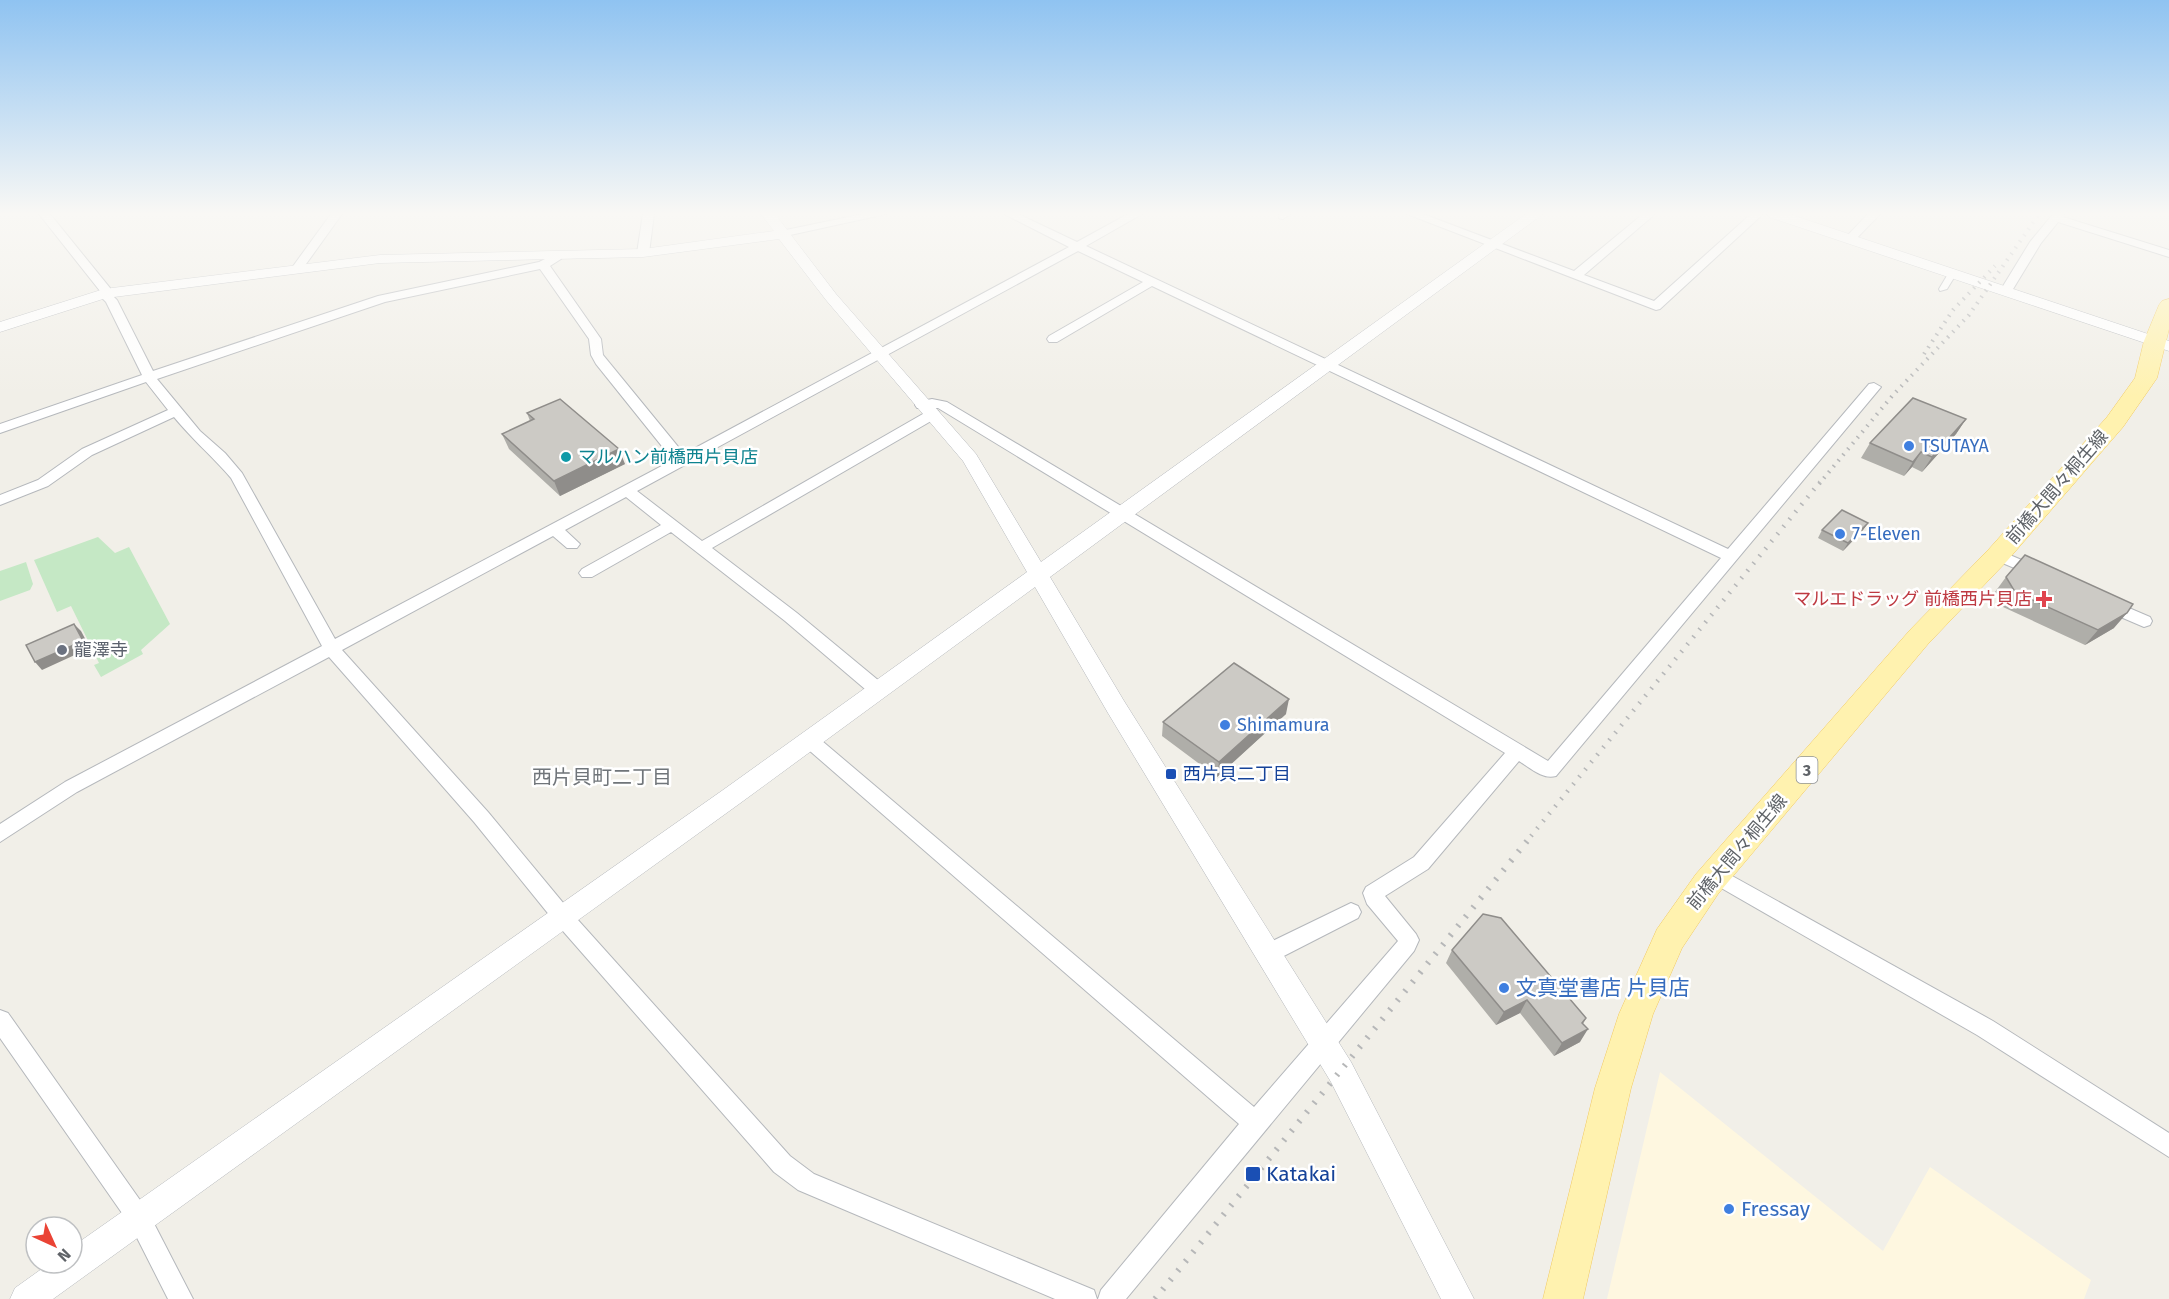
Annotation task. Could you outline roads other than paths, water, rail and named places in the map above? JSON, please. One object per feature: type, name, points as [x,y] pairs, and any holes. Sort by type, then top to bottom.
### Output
[{"type":"main road","name":"前橋大間々桐生線","points":[[1563,1299],[1613,1089],[1636,1014],[1669,939],[1716,875],[1919,637],[1998,555],[2115,422],[2146,378],[2162,343],[2169,306]]},
{"type":"street","points":[[93,275],[106,291],[104,294]]},
{"type":"street","points":[[0,327],[104,294],[254,275]]},
{"type":"street","points":[[0,429],[282,331],[382,299],[497,275]]},
{"type":"street","points":[[550,275],[595,339],[597,355],[601,361],[681,460]]},
{"type":"street","points":[[813,275],[970,458],[1116,707],[1341,1072],[1458,1299]]},
{"type":"street","points":[[0,834],[71,787],[1027,275]]},
{"type":"street","points":[[1135,275],[1731,557]]},
{"type":"street","points":[[26,1299],[878,690],[1453,275]]},
{"type":"street","points":[[1571,275],[1656,306],[1691,275]]},
{"type":"street","points":[[1957,275],[2162,343]]},
{"type":"street","points":[[2006,291],[2016,275]]},
{"type":"street","points":[[1943,289],[1951,276]]},
{"type":"street","points":[[1053,339],[1151,282]]},
{"type":"street","points":[[104,294],[111,300],[149,377],[195,434],[220,456],[237,476],[332,649],[714,1089],[793,1173],[806,1182],[1085,1299]]},
{"type":"street","points":[[702,547],[928,410],[932,403],[942,405],[1546,770],[1553,769],[1874,387]]},
{"type":"street","points":[[0,500],[43,483],[87,452],[176,411]]},
{"type":"street","points":[[626,490],[702,547],[878,690]]},
{"type":"street","points":[[587,573],[672,525]]},
{"type":"street","points":[[553,528],[572,544]]},
{"type":"street","points":[[1998,555],[2050,578]]},
{"type":"street","points":[[2092,597],[2144,621]]},
{"type":"street","points":[[808,740],[1255,1123]]},
{"type":"street","points":[[1110,1299],[1409,940],[1374,898],[1373,893],[1421,863],[1516,752]]},
{"type":"street","points":[[1716,875],[1985,1028],[2169,1145]]},
{"type":"street","points":[[1267,954],[1352,912]]},
{"type":"street","points":[[0,1020],[139,1218],[182,1299]]},
{"type":"railway","points":[[1924,354],[1953,310],[1987,275]]},
{"type":"railway","points":[[1819,484],[1893,395],[1969,315],[1997,275]]},
{"type":"railway","points":[[1531,836],[1820,482]]},
{"type":"railway","points":[[1155,1299],[1532,835]]},
{"type":"place","name":"TSUTAYA","points":[[1909,446]]},
{"type":"place","name":"マルハン前橋西片貝店","points":[[566,457]]},
{"type":"place","name":"7-Eleven","points":[[1840,534]]},
{"type":"place","name":"マルエドラッグ 前橋西片貝店","points":[[2044,599]]},
{"type":"place","name":"龍澤寺","points":[[62,650]]},
{"type":"place","name":"Shimamura","points":[[1225,725]]},
{"type":"place","name":"西片貝二丁目","points":[[1171,774]]},
{"type":"place","name":"文真堂書店 片貝店","points":[[1504,988]]},
{"type":"place","name":"Katakai","points":[[1253,1174]]},
{"type":"place","name":"Fressay","points":[[1729,1209]]},
{"type":"district","name":"西片貝町二丁目","points":[[602,777]]}]
